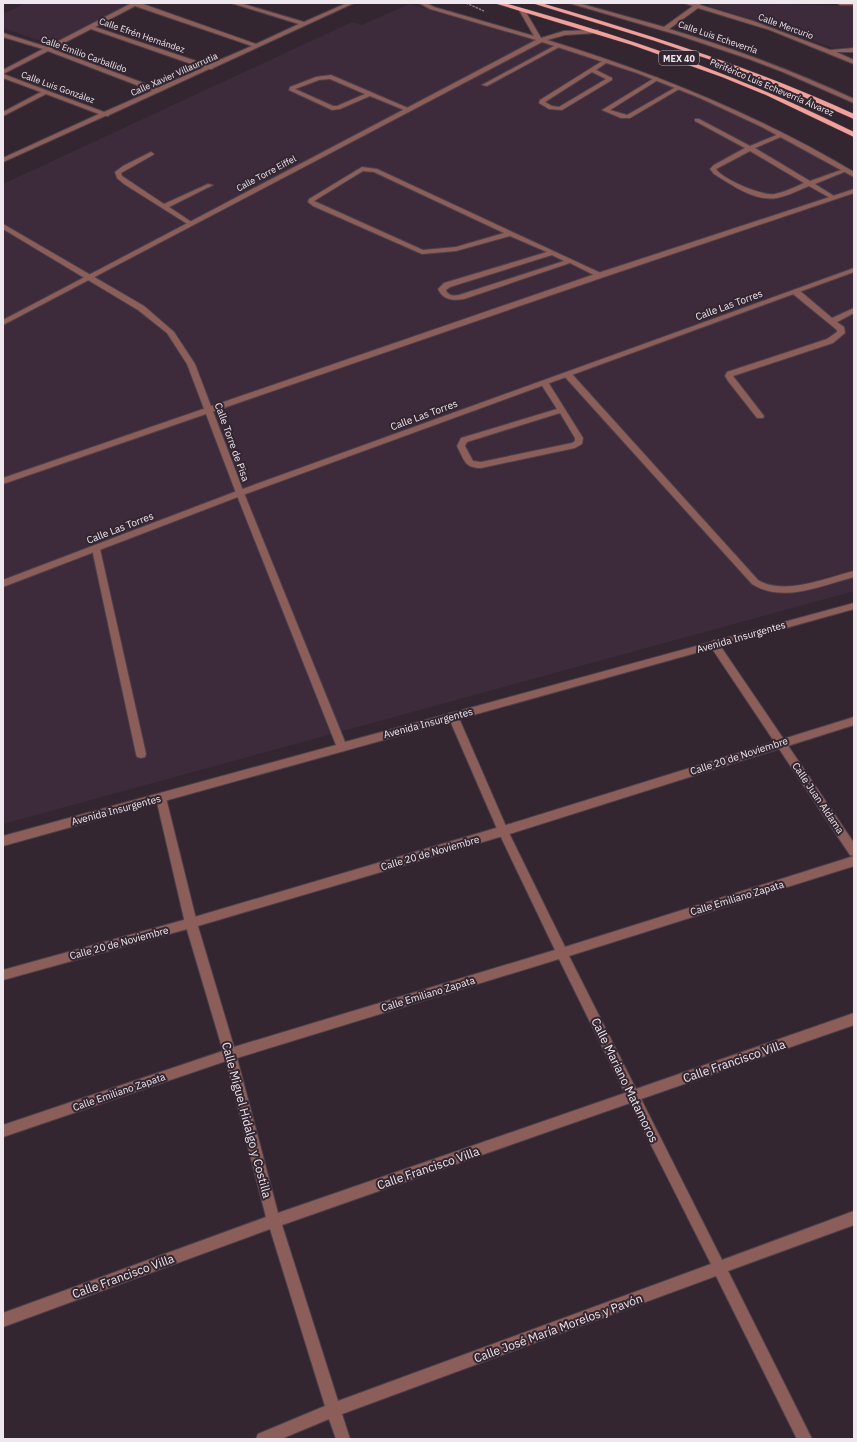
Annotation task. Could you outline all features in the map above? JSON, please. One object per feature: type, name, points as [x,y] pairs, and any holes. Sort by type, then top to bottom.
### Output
[{"type":"highway","name":"Periférico Luis Echeverría Álvarez","points":[[497,3],[688,61],[744,83],[854,134]]},
{"type":"highway","points":[[516,3],[522,10]]},
{"type":"highway","name":"Periférico Luis Echeverría Álvarez","points":[[535,3],[625,28],[748,70],[854,117]]},
{"type":"street","points":[[234,3],[304,24]]},
{"type":"street","name":"Calle Xavier Villaurrutia","points":[[3,160],[210,68],[349,3]]},
{"type":"street","points":[[422,3],[432,8],[606,61],[707,99],[820,154],[854,175]]},
{"type":"street","name":"Calle Luis Echeverría","points":[[572,3],[741,53],[800,76],[854,101]]},
{"type":"street","name":"Calle Mercurio","points":[[687,3],[698,4],[828,51],[854,62]]},
{"type":"street","points":[[840,3],[854,4]]},
{"type":"street","points":[[3,72],[136,4],[258,46]]},
{"type":"street","points":[[664,29],[698,4]]},
{"type":"street","points":[[522,10],[539,40]]},
{"type":"street","name":"Calle Efrén Hernández","points":[[90,27],[210,68]]},
{"type":"street","name":"Calle Torre Eiffel","points":[[3,322],[539,40],[564,33],[596,32]]},
{"type":"street","name":"Calle Emilio Carballido","points":[[3,35],[47,49],[158,91]]},
{"type":"street","points":[[485,85],[558,46]]},
{"type":"street","points":[[828,51],[854,50]]},
{"type":"street","points":[[591,70],[610,79],[560,108],[551,108],[542,103],[542,101],[591,70],[606,61]]},
{"type":"street","name":"Calle Luis González","points":[[3,76],[106,114]]},
{"type":"street","points":[[370,94],[338,108],[332,108],[292,90],[292,88],[327,76],[406,109]]},
{"type":"street","points":[[656,79],[605,110],[623,117],[628,117],[678,88]]},
{"type":"street","points":[[3,114],[46,92]]},
{"type":"street","points":[[697,120],[750,148],[832,197]]},
{"type":"street","points":[[781,135],[750,148],[713,169],[716,173],[754,194],[765,197],[776,196],[846,170]]},
{"type":"street","points":[[151,154],[118,172],[119,177],[191,224]]},
{"type":"street","points":[[511,233],[456,250],[422,252],[315,204],[311,202],[311,200],[362,169],[370,168],[511,233],[552,252],[570,261],[601,275]]},
{"type":"street","points":[[164,207],[210,185]]},
{"type":"street","points":[[3,481],[208,409],[601,275],[832,197],[854,191]]},
{"type":"street","name":"Calle Torre de Pisa","points":[[3,226],[141,308],[170,332],[191,364],[240,493],[342,747]]},
{"type":"street","points":[[552,252],[447,285],[442,289],[443,293],[450,298],[461,297],[570,261]]},
{"type":"street","name":"Calle Las Torres","points":[[3,584],[240,493],[545,384],[854,270]]},
{"type":"street","points":[[760,416],[732,381],[729,376],[730,374],[830,342],[841,334],[841,329],[796,292]]},
{"type":"street","points":[[832,321],[854,310]]},
{"type":"street","points":[[568,375],[755,582],[764,588],[786,590],[854,574]]},
{"type":"street","points":[[545,384],[562,410],[579,438],[579,442],[575,445],[477,466],[470,463],[462,450],[461,444],[468,438],[562,410]]},
{"type":"street","points":[[96,549],[141,754]]},
{"type":"street","name":"Avenida Insurgentes","points":[[3,841],[854,606]]},
{"type":"street","name":"Calle Juan Aldama","points":[[714,644],[854,852]]},
{"type":"street","name":"Calle Mariano Matamoros","points":[[453,716],[503,831],[562,953],[805,1439]]},
{"type":"street","name":"Calle 20 de Noviembre","points":[[3,975],[191,923],[503,831],[854,721]]},
{"type":"street","name":"Calle Miguel Hidalgo y Costilla","points":[[161,798],[191,923],[230,1054],[274,1221],[344,1439]]},
{"type":"street","name":"Calle Emiliano Zapata","points":[[3,1131],[230,1054],[562,953],[854,861]]},
{"type":"street","name":"Calle Francisco Villa","points":[[3,1320],[274,1221],[854,1019]]},
{"type":"street","name":"Calle José María Morelos y Pavón","points":[[263,1439],[334,1410],[720,1269],[854,1218]]},
{"type":"shaded area","points":[[26,3],[130,3],[50,44],[3,28],[3,14]]},
{"type":"shaded area","points":[[709,3],[854,6],[854,47],[833,48],[755,20],[709,6]]},
{"type":"shaded area","points":[[409,4],[625,66],[709,98],[823,153],[854,173],[854,591],[3,824],[3,184],[352,22],[362,25]]}]
